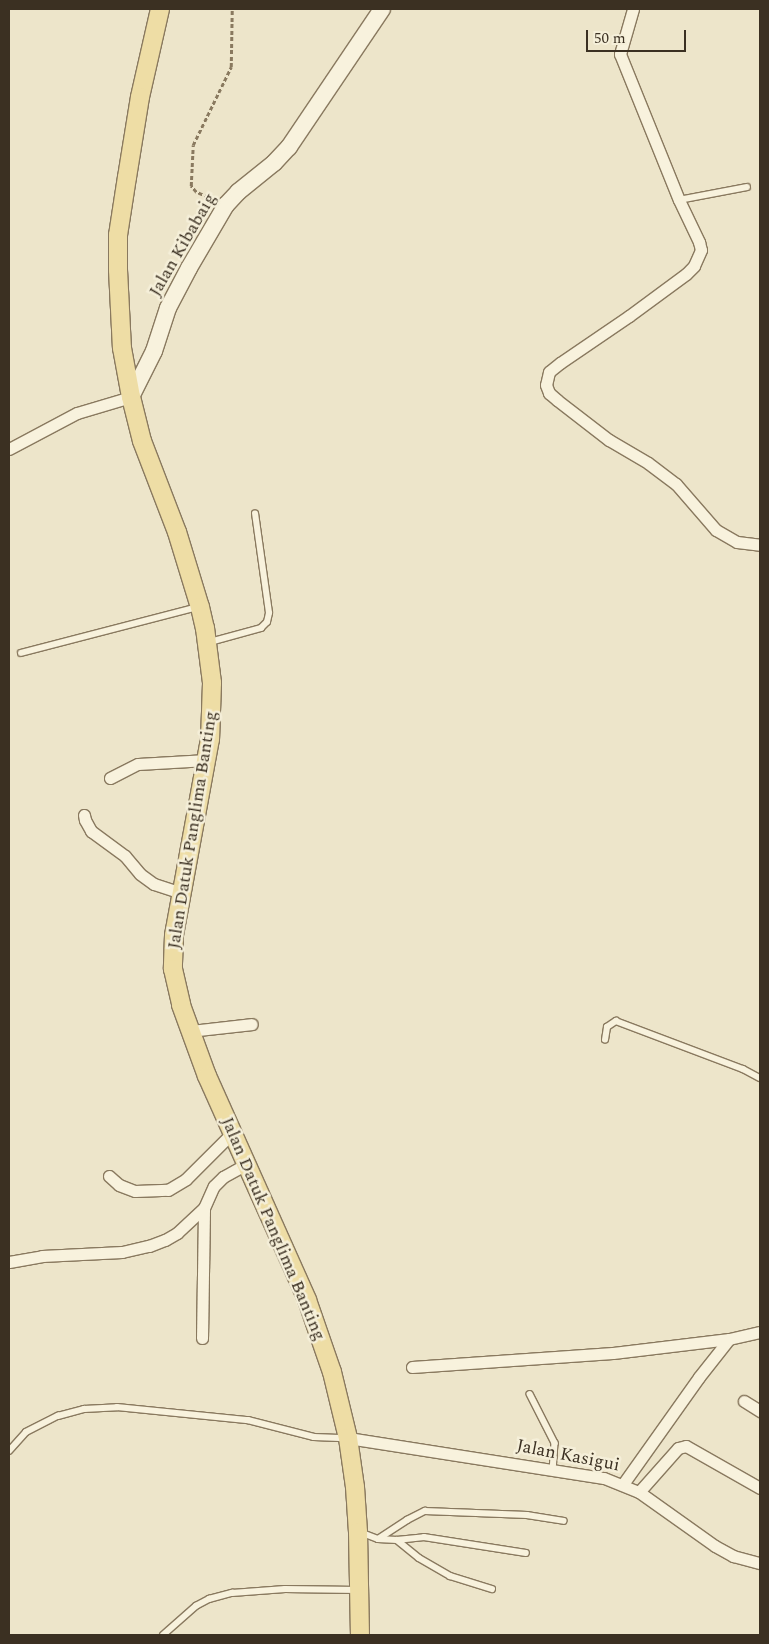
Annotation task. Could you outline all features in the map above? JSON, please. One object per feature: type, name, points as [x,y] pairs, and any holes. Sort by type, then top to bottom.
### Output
[{"type":"main road","name":"Jalan Datuk Panglima Banting","points":[[160,9],[140,97],[118,235],[119,313],[122,348],[131,397],[142,441],[177,532],[200,607],[208,642],[212,683],[213,711],[207,760],[174,935],[172,969],[190,1031],[232,1133],[315,1318],[332,1372],[348,1438],[358,1532],[360,1635]]},
{"type":"street","name":"Jalan Kibabaig","points":[[131,397],[154,351],[168,308],[226,205],[289,147],[382,9]]},
{"type":"street","points":[[633,9],[620,54],[678,200],[699,242],[700,250],[694,266],[629,316],[560,363],[549,372],[546,385],[549,393],[557,400],[609,440],[648,463],[676,484],[716,530],[737,542],[760,545]]},
{"type":"street","points":[[9,449],[77,412],[131,397]]},
{"type":"street","points":[[110,778],[138,764],[207,760]]},
{"type":"street","points":[[84,815],[87,826],[91,831],[125,856],[140,874],[154,884],[182,893]]},
{"type":"street","points":[[190,1031],[252,1024]]},
{"type":"street","points":[[109,1176],[119,1185],[135,1191],[168,1190],[186,1179],[232,1133]]},
{"type":"street","points":[[9,1262],[42,1256],[122,1252],[149,1246],[178,1233],[204,1208],[214,1186],[223,1177],[246,1164]]},
{"type":"street","points":[[202,1338],[204,1208]]},
{"type":"street","points":[[412,1367],[613,1353],[729,1339],[760,1332]]},
{"type":"street","points":[[623,1484],[729,1339]]},
{"type":"street","points":[[744,1401],[760,1411]]},
{"type":"street","name":"Jalan Kasigui","points":[[348,1438],[553,1469],[623,1484],[639,1492],[715,1546],[733,1556],[760,1563]]},
{"type":"street","points":[[639,1492],[678,1448],[686,1446],[760,1488]]},
{"type":"lane","points":[[678,200],[747,187]]},
{"type":"lane","points":[[208,642],[260,628],[267,622],[269,613],[254,514]]},
{"type":"lane","points":[[21,654],[200,607]]},
{"type":"lane","points":[[605,1040],[607,1027],[616,1021],[743,1069],[760,1078]]},
{"type":"lane","points":[[530,1394],[555,1443],[553,1469]]},
{"type":"lane","points":[[9,1451],[26,1432],[58,1416],[84,1410],[116,1407],[248,1420],[314,1437],[348,1438]]},
{"type":"lane","points":[[378,1539],[407,1520],[425,1512],[527,1515],[564,1521]]},
{"type":"lane","points":[[358,1532],[378,1539],[396,1540],[424,1537],[526,1553]]},
{"type":"lane","points":[[396,1540],[419,1558],[450,1576],[492,1589]]},
{"type":"lane","points":[[163,1635],[196,1606],[210,1599],[232,1593],[285,1590],[360,1590]]},
{"type":"path","points":[[226,205],[196,192],[191,186],[193,145],[231,68],[232,9]]}]
